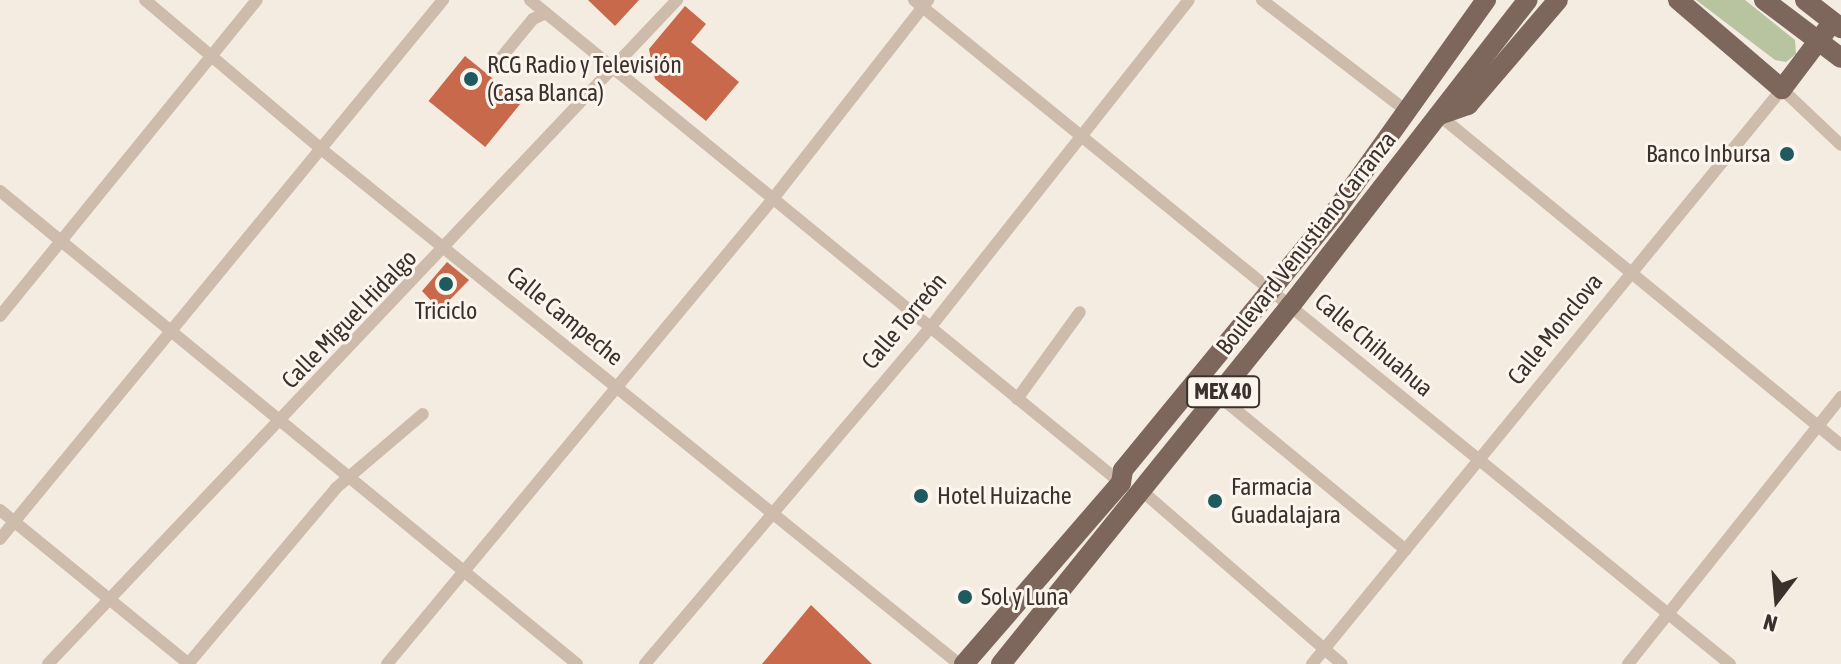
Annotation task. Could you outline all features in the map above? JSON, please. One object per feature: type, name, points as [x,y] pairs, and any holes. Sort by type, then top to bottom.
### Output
[{"type":"main road","name":"Boulevard Venustiano Carranza","points":[[961,664],[1121,483],[1123,470],[1334,213],[1404,109],[1486,0]]},
{"type":"main road","name":"Boulevard Venustiano Carranza","points":[[1001,664],[1219,396],[1528,0]]},
{"type":"main road","name":"MEX 40","points":[[1439,115],[1468,105],[1558,0]]},
{"type":"main road","points":[[1678,0],[1782,89]]},
{"type":"main road","points":[[1764,0],[1841,58]]},
{"type":"main road","points":[[1805,0],[1838,21]]},
{"type":"main road","name":"Calle Monclova","points":[[1782,89],[1838,21]]},
{"type":"street","name":"Calle Campeche","points":[[145,0],[320,148],[961,664]]},
{"type":"street","points":[[0,316],[257,0]]},
{"type":"street","points":[[0,539],[443,0]]},
{"type":"street","points":[[530,0],[1121,483]]},
{"type":"street","name":"Calle Miguel Hidalgo","points":[[48,664],[108,598],[447,249],[615,71],[677,0]]},
{"type":"street","name":"Calle Torreón","points":[[645,664],[772,509],[929,329],[1189,0]]},
{"type":"street","points":[[1262,0],[1404,109]]},
{"type":"street","points":[[387,664],[772,200],[922,2]]},
{"type":"street","name":"Calle Chihuahua","points":[[922,2],[1080,135],[1730,664]]},
{"type":"street","points":[[500,59],[533,19],[546,13]]},
{"type":"street","points":[[1782,89],[1841,145]]},
{"type":"street","name":"Calle Monclova","points":[[1312,664],[1634,274],[1782,89]]},
{"type":"street","points":[[1439,115],[1841,445]]},
{"type":"street","points":[[0,191],[347,479],[577,664]]},
{"type":"street","points":[[1017,399],[1080,312]]},
{"type":"street","points":[[1219,396],[1406,550]]},
{"type":"street","points":[[1628,664],[1841,397]]},
{"type":"street","points":[[0,510],[189,664],[347,479],[423,414]]},
{"type":"street","points":[[1142,491],[1342,664]]},
{"type":"green space","points":[[1696,0],[1745,0],[1795,40],[1796,54],[1786,62],[1775,60]]},
{"type":"building","points":[[588,0],[639,0],[615,26]]},
{"type":"building","points":[[685,6],[706,24],[691,42],[739,82],[706,121],[655,79],[649,49]]},
{"type":"building","name":"RCG Radio y Televisión (Casa Blanca)","points":[[465,56],[522,102],[485,147],[428,101]]},
{"type":"building","name":"Triciclo","points":[[447,262],[469,280],[440,310],[422,291]]},
{"type":"building","points":[[811,605],[872,664],[762,664]]},
{"type":"place","name":"RCG Radio y Televisión (Casa Blanca)","points":[[471,79]]},
{"type":"place","name":"Banco Inbursa","points":[[1787,154]]},
{"type":"place","name":"Triciclo","points":[[446,284]]},
{"type":"place","name":"Hotel Huizache","points":[[921,496]]},
{"type":"place","name":"Farmacia Guadalajara","points":[[1215,501]]},
{"type":"place","name":"Sol y Luna","points":[[965,597]]}]
